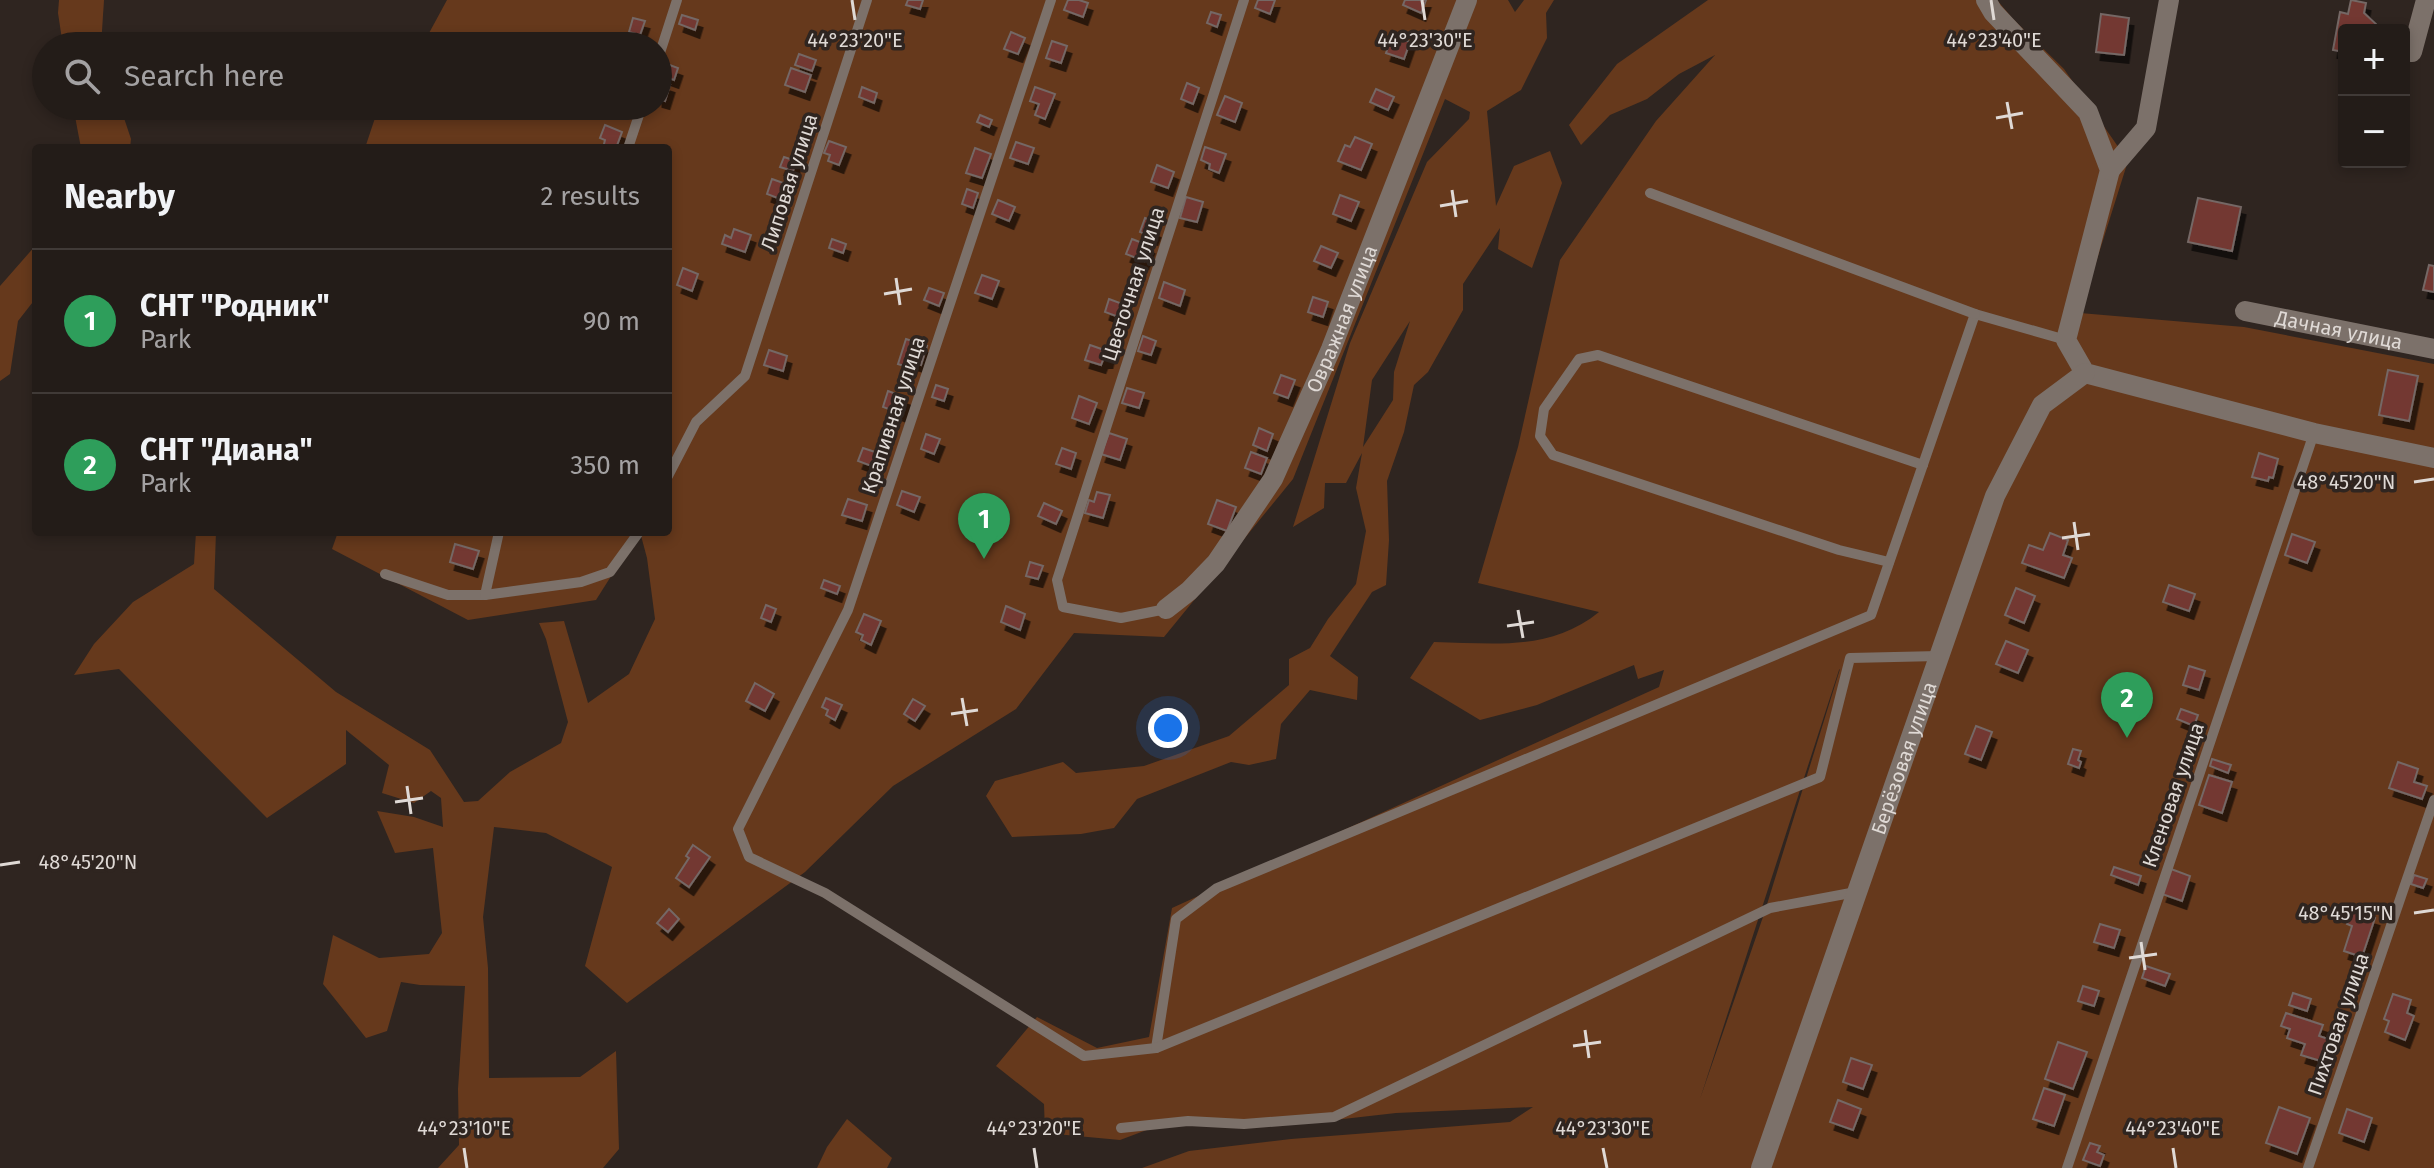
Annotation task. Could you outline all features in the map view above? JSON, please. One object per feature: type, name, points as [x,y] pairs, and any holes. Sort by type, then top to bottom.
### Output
[{"type":"street","name":"Овражная улица","points":[[1166,609],[1216,563],[1273,479],[1331,349],[1467,0]]},
{"type":"street","points":[[1986,0],[1993,12],[2088,112],[2110,170]]},
{"type":"street","points":[[2169,0],[2146,128],[2110,170],[2066,340],[2085,373],[2314,433],[2434,458]]},
{"type":"street","points":[[2412,52],[2426,0]]},
{"type":"street","name":"Дачная улица","points":[[2245,311],[2434,349]]},
{"type":"street","name":"Берёзовая улица","points":[[1761,1168],[1995,496],[2042,405],[2085,373]]},
{"type":"lane","points":[[667,32],[677,0]]},
{"type":"lane","name":"Липовая улица","points":[[672,468],[696,422],[745,376],[867,0]]},
{"type":"lane","name":"Крапивная улица","points":[[1051,0],[848,610],[738,829],[749,857],[825,893],[1084,1056],[1156,1048]]},
{"type":"lane","name":"Цветочная улица","points":[[1166,609],[1121,618],[1063,607],[1057,580],[1244,0]]},
{"type":"lane","points":[[629,144],[637,120]]},
{"type":"lane","points":[[1650,193],[1975,314],[2066,340]]},
{"type":"lane","points":[[1156,1048],[1176,919],[1217,888],[1871,615],[1975,314]]},
{"type":"lane","points":[[1889,562],[1839,550],[1553,455],[1540,436],[1544,409],[1579,359],[1598,355],[1923,465]]},
{"type":"lane","name":"Кленовая улица","points":[[2067,1168],[2314,433]]},
{"type":"lane","points":[[485,595],[498,536]]},
{"type":"lane","points":[[385,574],[448,595],[485,595],[581,582],[610,572],[636,536]]},
{"type":"lane","points":[[1156,1048],[1820,777],[1850,658],[1939,656]]},
{"type":"lane","name":"Пихтовая улица","points":[[2308,1168],[2434,800]]},
{"type":"lane","points":[[1121,1128],[1188,1121],[1244,1124],[1334,1117],[1770,908],[1856,892]]},
{"type":"shaded area","points":[[59,0],[104,0],[102,32],[61,32]]},
{"type":"shaded area","points":[[447,0],[1508,0],[1515,12],[1524,0],[1554,0],[1546,13],[1547,38],[1521,90],[1487,111],[1496,206],[1514,166],[1550,151],[1562,183],[1532,268],[1498,249],[1500,228],[1463,284],[1463,310],[1428,372],[1414,385],[1404,432],[1387,481],[1389,540],[1386,585],[1372,592],[1330,656],[1358,677],[1357,700],[1310,690],[1281,724],[1276,759],[1249,765],[1231,762],[1137,799],[1114,828],[1081,834],[1012,837],[986,796],[995,781],[1063,762],[1076,773],[1144,766],[1229,736],[1289,685],[1289,659],[1310,648],[1356,584],[1366,531],[1356,488],[1362,453],[1346,483],[1325,483],[1324,508],[1293,527],[1350,343],[1427,162],[1469,119],[1470,112],[1445,99],[1293,479],[1164,637],[1074,633],[1016,709],[893,786],[805,872],[627,1003],[585,966],[612,867],[546,833],[494,827],[483,917],[488,968],[489,1078],[580,1077],[616,1051],[619,1149],[603,1168],[438,1168],[459,1145],[458,1089],[465,986],[401,982],[387,1031],[366,1038],[323,984],[333,935],[379,958],[429,954],[442,933],[433,848],[395,853],[377,811],[414,817],[443,827],[441,798],[431,791],[414,803],[382,793],[389,765],[346,730],[346,764],[267,818],[119,669],[74,675],[94,644],[133,602],[194,564],[196,536],[216,536],[214,589],[336,692],[430,750],[464,802],[478,801],[510,772],[561,743],[568,722],[539,623],[564,621],[588,703],[629,674],[655,619],[641,536],[672,536],[672,144],[366,144],[374,120],[672,120],[672,32],[430,32]],"holes":[[[1410,321],[1394,372],[1393,400],[1363,447],[1372,380]]]},
{"type":"shaded area","points":[[1708,0],[1997,0],[2064,69],[2128,161],[2080,313],[2244,327],[2434,364],[2434,1168],[1142,1168],[1189,1151],[1291,1139],[1510,1122],[1533,1107],[1396,1113],[1308,1123],[1168,1122],[1120,1140],[1045,1133],[1044,1104],[996,1066],[1037,1017],[1097,1048],[1149,1037],[1172,908],[1659,687],[1664,670],[1638,679],[1634,665],[1537,705],[1480,720],[1410,678],[1434,642],[1499,643],[1541,639],[1561,634],[1599,612],[1478,583],[1518,447],[1560,260],[1656,121],[1715,55],[1679,74],[1647,99],[1610,115],[1581,145],[1569,125],[1617,64]],"holes":[[[1840,669],[1764,914],[1700,1099]]]},
{"type":"shaded area","points":[[76,120],[125,120],[131,139],[130,144],[80,144]]},
{"type":"shaded area","points":[[32,250],[32,303],[18,321],[10,374],[0,381],[0,286]]},
{"type":"shaded area","points":[[337,536],[636,536],[596,600],[468,620],[332,549]]},
{"type":"shaded area","points":[[847,1119],[892,1158],[887,1168],[817,1168],[827,1147]]},
{"type":"building","points":[[908,0],[923,0],[920,9],[906,5]]},
{"type":"building","points":[[1068,0],[1088,3],[1083,17],[1064,10]]},
{"type":"building","points":[[1258,0],[1275,0],[1270,14],[1255,8]]},
{"type":"building","points":[[1405,0],[1426,0],[1421,13],[1403,5]]},
{"type":"building","points":[[2351,0],[2366,3],[2364,13],[2376,24],[2338,24],[2338,51],[2333,50],[2340,12],[2348,14]]},
{"type":"building","points":[[1211,12],[1221,15],[1217,27],[1207,23]]},
{"type":"building","points":[[2101,14],[2129,18],[2124,55],[2096,52]]},
{"type":"building","points":[[682,15],[698,20],[695,30],[679,24]]},
{"type":"building","points":[[633,18],[645,21],[641,32],[629,32]]},
{"type":"building","points":[[1011,32],[1025,38],[1018,54],[1004,49]]},
{"type":"building","points":[[1392,36],[1410,42],[1404,59],[1386,53]]},
{"type":"building","points":[[1052,41],[1067,46],[1061,63],[1046,58]]},
{"type":"building","points":[[799,54],[816,60],[812,71],[795,65]]},
{"type":"building","points":[[672,66],[678,68],[672,79]]},
{"type":"building","points":[[791,68],[811,75],[805,92],[785,85]]},
{"type":"building","points":[[1187,83],[1199,88],[1193,104],[1181,99]]},
{"type":"building","points":[[862,87],[877,93],[874,103],[859,97]]},
{"type":"building","points":[[1035,87],[1055,94],[1045,119],[1035,115],[1039,104],[1030,101]]},
{"type":"building","points":[[1376,89],[1394,97],[1388,110],[1370,102]]},
{"type":"building","points":[[1225,96],[1242,103],[1235,122],[1217,115]]},
{"type":"building","points":[[980,115],[992,120],[989,127],[977,122]]},
{"type":"building","points":[[605,125],[622,132],[618,144],[604,144],[605,140],[600,138]]},
{"type":"building","points":[[1355,137],[1372,144],[1361,170],[1338,161],[1345,145],[1350,147]]},
{"type":"building","points":[[829,141],[846,147],[839,165],[828,161],[830,155],[824,153]]},
{"type":"building","points":[[1016,142],[1034,148],[1028,164],[1010,158]]},
{"type":"building","points":[[1205,147],[1226,154],[1219,173],[1209,169],[1210,164],[1201,160]]},
{"type":"building","points":[[975,148],[991,154],[982,178],[966,173]]},
{"type":"building","points":[[784,157],[796,161],[793,171],[780,167]]},
{"type":"building","points":[[1157,165],[1174,172],[1168,188],[1151,182]]},
{"type":"building","points":[[772,179],[789,185],[783,200],[767,194]]},
{"type":"building","points":[[967,189],[978,193],[973,208],[962,204]]},
{"type":"building","points":[[1340,195],[1359,202],[1351,221],[1333,214]]},
{"type":"building","points":[[1186,197],[1203,202],[1197,222],[1180,218]]},
{"type":"building","points":[[2198,198],[2241,207],[2232,251],[2188,242]]},
{"type":"building","points":[[998,200],[1015,207],[1009,221],[992,214]]},
{"type":"building","points":[[1145,218],[1152,221],[1150,227],[1156,230],[1153,237],[1140,232]]},
{"type":"building","points":[[734,229],[751,235],[745,252],[722,244],[725,235],[731,238]]},
{"type":"building","points":[[832,239],[846,244],[843,253],[829,248]]},
{"type":"building","points":[[1132,239],[1150,246],[1144,261],[1126,254]]},
{"type":"building","points":[[1321,246],[1338,253],[1331,268],[1314,261]]},
{"type":"building","points":[[2429,265],[2434,266],[2434,292],[2423,290]]},
{"type":"building","points":[[683,268],[698,274],[692,291],[677,285]]},
{"type":"building","points":[[982,275],[999,281],[992,299],[975,293]]},
{"type":"building","points":[[1164,282],[1185,290],[1180,306],[1159,298]]},
{"type":"building","points":[[929,288],[944,293],[939,306],[924,300]]},
{"type":"building","points":[[1313,297],[1328,302],[1323,317],[1308,312]]},
{"type":"building","points":[[1109,299],[1128,306],[1124,319],[1105,312]]},
{"type":"building","points":[[1143,336],[1156,341],[1151,355],[1138,351]]},
{"type":"building","points":[[906,339],[927,346],[921,365],[913,362],[911,368],[898,364]]},
{"type":"building","points":[[1090,345],[1110,352],[1108,360],[1103,360],[1101,365],[1085,360]]},
{"type":"building","points":[[769,350],[787,356],[783,371],[764,365]]},
{"type":"building","points":[[2388,370],[2418,376],[2409,421],[2379,415]]},
{"type":"building","points":[[1281,375],[1295,380],[1288,398],[1274,393]]},
{"type":"building","points":[[936,385],[948,389],[944,401],[932,397]]},
{"type":"building","points":[[1127,388],[1144,393],[1139,408],[1122,403]]},
{"type":"building","points":[[888,391],[907,398],[902,414],[883,407]]},
{"type":"building","points":[[1079,396],[1097,403],[1089,424],[1072,418]]},
{"type":"building","points":[[1259,428],[1273,434],[1267,451],[1253,445]]},
{"type":"building","points":[[1109,433],[1127,439],[1120,460],[1101,454]]},
{"type":"building","points":[[926,434],[940,439],[934,454],[921,449]]},
{"type":"building","points":[[863,448],[881,454],[877,468],[858,461]]},
{"type":"building","points":[[1062,448],[1076,453],[1071,469],[1056,464]]},
{"type":"building","points":[[1251,452],[1267,458],[1261,474],[1245,468]]},
{"type":"building","points":[[2259,453],[2278,459],[2273,478],[2269,477],[2268,481],[2252,477]]},
{"type":"building","points":[[902,491],[920,497],[914,512],[897,505]]},
{"type":"building","points":[[1097,492],[1110,495],[1103,518],[1085,513],[1089,500],[1094,502]]},
{"type":"building","points":[[848,499],[867,505],[862,521],[842,515]]},
{"type":"building","points":[[1217,500],[1236,507],[1227,531],[1208,524]]},
{"type":"building","points":[[1044,503],[1062,511],[1056,524],[1038,516]]},
{"type":"building","points":[[2050,533],[2068,540],[2063,555],[2072,558],[2064,578],[2022,563],[2029,545],[2043,550]]},
{"type":"building","points":[[2292,534],[2315,542],[2307,563],[2285,555]]},
{"type":"building","points":[[455,544],[479,551],[473,569],[450,562]]},
{"type":"building","points":[[1030,562],[1043,566],[1038,579],[1026,576]]},
{"type":"building","points":[[824,580],[840,586],[837,594],[821,588]]},
{"type":"building","points":[[2169,585],[2195,594],[2189,611],[2163,602]]},
{"type":"building","points":[[2016,588],[2035,596],[2024,623],[2005,615]]},
{"type":"building","points":[[766,605],[776,609],[771,622],[761,618]]},
{"type":"building","points":[[1006,606],[1025,614],[1020,630],[1001,622]]},
{"type":"building","points":[[864,614],[881,621],[871,645],[861,640],[863,635],[856,632]]},
{"type":"building","points":[[2006,641],[2028,650],[2018,673],[1996,664]]},
{"type":"building","points":[[2189,666],[2205,671],[2199,690],[2183,685]]},
{"type":"building","points":[[755,683],[774,694],[765,711],[746,701]]},
{"type":"building","points":[[826,698],[842,705],[835,720],[826,715],[828,710],[822,707]]},
{"type":"building","points":[[913,699],[925,706],[915,721],[904,714]]},
{"type":"building","points":[[2181,709],[2198,715],[2194,726],[2177,719]]},
{"type":"building","points":[[1976,726],[1992,732],[1981,760],[1965,754]]},
{"type":"building","points":[[2073,749],[2081,751],[2079,768],[2068,764]]},
{"type":"building","points":[[2212,759],[2231,765],[2228,773],[2210,766]]},
{"type":"building","points":[[2398,762],[2418,769],[2414,782],[2427,786],[2422,799],[2389,788]]},
{"type":"building","points":[[2209,775],[2232,782],[2222,813],[2199,805]]},
{"type":"building","points":[[693,845],[710,857],[689,887],[676,878]]},
{"type":"building","points":[[2114,867],[2141,876],[2138,885],[2111,875]]},
{"type":"building","points":[[2171,869],[2190,876],[2182,901],[2162,894]]},
{"type":"building","points":[[2414,875],[2427,879],[2423,888],[2411,884]]},
{"type":"building","points":[[669,909],[679,919],[668,932],[657,923]]},
{"type":"building","points":[[2352,911],[2375,918],[2362,957],[2344,951],[2352,926],[2347,924]]},
{"type":"building","points":[[2100,924],[2120,930],[2114,948],[2094,942]]},
{"type":"building","points":[[2146,966],[2170,974],[2165,986],[2142,978]]},
{"type":"building","points":[[2083,986],[2099,991],[2094,1006],[2078,1001]]},
{"type":"building","points":[[2293,993],[2311,999],[2307,1011],[2289,1005]]},
{"type":"building","points":[[2393,994],[2411,1000],[2407,1013],[2414,1016],[2405,1040],[2385,1032],[2389,1021],[2384,1019]]},
{"type":"building","points":[[2286,1013],[2323,1025],[2319,1036],[2331,1040],[2324,1062],[2301,1055],[2305,1044],[2287,1038],[2290,1029],[2281,1026]]},
{"type":"building","points":[[2058,1042],[2087,1052],[2073,1089],[2045,1079]]},
{"type":"building","points":[[1851,1058],[1872,1065],[1863,1089],[1843,1082]]},
{"type":"building","points":[[2044,1088],[2065,1095],[2054,1126],[2033,1119]]},
{"type":"building","points":[[1838,1100],[1861,1109],[1853,1130],[1830,1122]]},
{"type":"building","points":[[2279,1107],[2310,1118],[2297,1154],[2266,1143]]},
{"type":"building","points":[[2347,1109],[2372,1118],[2364,1142],[2339,1133]]},
{"type":"building","points":[[2090,1143],[2100,1146],[2097,1152],[2104,1155],[2100,1166],[2083,1160]]},
{"type":"place","name":"СНТ \"Родник\"","points":[[984,559]]},
{"type":"place","name":"СНТ \"Диана\"","points":[[2127,738]]}]
